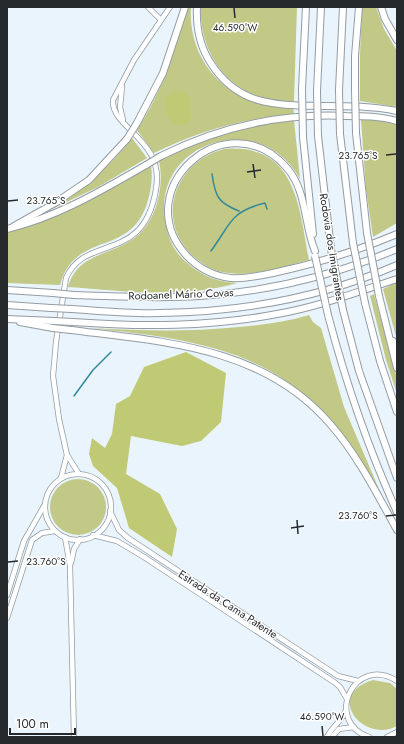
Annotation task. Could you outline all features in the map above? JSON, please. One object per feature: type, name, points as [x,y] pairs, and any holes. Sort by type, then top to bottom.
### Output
[{"type":"highway","points":[[8,229],[55,203],[88,180],[110,160],[127,139],[164,73],[185,7]]},
{"type":"highway","points":[[197,7],[199,35],[208,59],[226,83],[242,93],[261,102],[277,104],[361,106],[397,111]]},
{"type":"highway","points":[[306,7],[302,89],[303,137],[315,254]]},
{"type":"highway","name":"Rodovia dos Imigrantes","points":[[321,7],[317,91],[318,136],[331,249],[343,310],[361,378],[397,478]]},
{"type":"highway","name":"Rodovia dos Imigrantes","points":[[343,7],[339,90],[340,134],[353,243],[365,303],[380,361],[397,412]]},
{"type":"highway","points":[[359,7],[355,56],[356,133],[367,233],[379,296],[397,368]]},
{"type":"highway","points":[[381,7],[385,19],[397,40]]},
{"type":"highway","points":[[8,229],[40,220],[75,205],[102,191],[161,156],[205,137],[245,124],[271,119],[329,115],[370,116],[397,121]]},
{"type":"highway","points":[[397,234],[346,254],[284,271],[237,278],[220,276],[211,273],[194,262],[182,250],[174,238],[170,223],[169,204],[176,179],[194,158],[214,147],[245,144],[263,150],[282,163],[296,181],[315,254],[328,315],[356,412],[397,512]]},
{"type":"highway","name":"Rodoanel Mário Covas","points":[[7,290],[74,295],[168,297],[236,292],[293,282],[345,267],[397,249]]},
{"type":"highway","name":"Rodoanel Mário Covas","points":[[7,305],[169,313],[256,305],[317,292],[397,265]]},
{"type":"highway","points":[[7,319],[158,326],[212,323],[254,318],[311,307],[397,279]]},
{"type":"highway","points":[[385,318],[397,350]]},
{"type":"highway","points":[[7,319],[53,328],[202,349],[223,355],[270,375],[295,390],[331,425],[363,471],[397,530]]},
{"type":"main road","points":[[148,7],[161,20]]},
{"type":"main road","points":[[79,474],[67,455],[59,419],[53,376],[56,342],[66,278],[71,269],[81,260],[126,241],[137,232],[148,216],[156,194],[158,175],[155,162],[145,145],[115,111],[113,102],[134,60],[170,7]]},
{"type":"main road","points":[[124,81],[121,110],[125,124]]},
{"type":"main road","points":[[113,102],[121,110]]},
{"type":"main road","points":[[7,595],[24,541],[45,504],[49,491],[61,478],[67,455]]},
{"type":"main road","points":[[45,504],[47,518],[55,531],[65,537],[80,539],[94,535],[104,525],[110,512],[109,498],[103,486],[92,477],[79,474],[61,478]]},
{"type":"main road","name":"Estrada da Cama Patente","points":[[110,512],[120,530],[128,538],[338,676],[358,681]]},
{"type":"main road","points":[[7,618],[32,540],[42,533],[55,531]]},
{"type":"main road","name":"Estrada da Cama Patente","points":[[94,535],[117,541],[144,558],[334,682],[347,699]]},
{"type":"main road","points":[[65,537],[70,566],[74,737]]},
{"type":"main road","points":[[70,566],[74,549],[80,539]]},
{"type":"main road","points":[[369,737],[354,727],[348,719],[346,710],[347,699],[351,689],[358,681],[368,676],[379,674],[390,676],[397,681]]},
{"type":"main road","points":[[328,737],[333,728],[341,721],[346,710]]},
{"type":"main road","points":[[332,737],[339,729],[354,727]]},
{"type":"main road","points":[[387,737],[397,732]]},
{"type":"green space","points":[[187,7],[191,7],[192,28],[197,48],[206,66],[219,81],[234,93],[252,101],[272,106],[293,107],[294,114],[240,122],[222,127],[188,138],[154,153],[137,130],[150,108],[167,73]]},
{"type":"green space","points":[[201,7],[297,7],[294,101],[263,98],[249,93],[236,85],[225,75],[216,64],[204,37],[201,22]]},
{"type":"green space","points":[[362,7],[376,7],[384,29],[397,51],[397,107],[360,101]]},
{"type":"green space","points":[[173,92],[185,92],[190,100],[191,118],[187,123],[177,125],[170,120],[168,116],[165,98]]},
{"type":"green space","points":[[369,119],[397,124],[397,223],[373,237],[366,189],[361,120]]},
{"type":"green space","points":[[294,120],[300,179],[282,157],[260,144],[237,140],[213,143],[192,154],[175,170],[166,192],[165,219],[167,229],[169,238],[179,255],[198,272],[220,281],[237,283],[196,291],[174,292],[131,292],[68,287],[75,272],[85,262],[125,244],[137,236],[149,222],[157,203],[161,182],[159,161],[191,146],[225,134],[259,125]]},
{"type":"green space","points":[[132,138],[147,158],[98,187],[46,212],[82,189],[93,180]]},
{"type":"green space","points":[[224,149],[248,150],[266,156],[280,167],[290,182],[297,200],[309,260],[255,273],[244,274],[222,272],[210,268],[199,261],[181,242],[174,226],[173,209],[176,194],[182,179],[193,166],[207,156]]},
{"type":"green space","points":[[151,166],[152,175],[148,200],[140,218],[130,230],[117,238],[90,249],[78,256],[67,268],[60,285],[7,283],[7,233],[85,203]]},
{"type":"green space","points":[[397,282],[397,340],[383,289]]},
{"type":"green space","points":[[374,294],[397,378],[397,394],[386,360],[370,296]]},
{"type":"green space","points":[[309,315],[313,322],[321,328],[344,407],[384,501],[314,405],[292,385],[267,369],[211,347],[151,335],[92,328],[129,330],[220,329],[274,323]]},
{"type":"green space","points":[[186,352],[226,373],[221,422],[201,441],[182,446],[131,436],[126,474],[160,494],[177,529],[172,557],[129,528],[117,488],[93,466],[89,454],[92,438],[105,448],[112,434],[116,404],[130,396],[144,367]]},
{"type":"green space","points":[[78,479],[89,481],[98,487],[104,496],[106,507],[104,518],[98,527],[89,533],[78,535],[67,533],[58,527],[52,518],[50,507],[52,496],[58,487],[67,481]]},
{"type":"green space","points":[[373,680],[390,683],[397,689],[397,726],[384,730],[372,729],[362,723],[354,715],[350,706],[351,696],[358,687]]},
{"type":"waterway","points":[[212,174],[216,193],[219,198],[226,205],[239,211]]},
{"type":"waterway","points":[[211,251],[227,226],[237,215],[244,210],[265,203],[267,209]]},
{"type":"waterway","points":[[74,396],[93,370],[111,352]]}]
